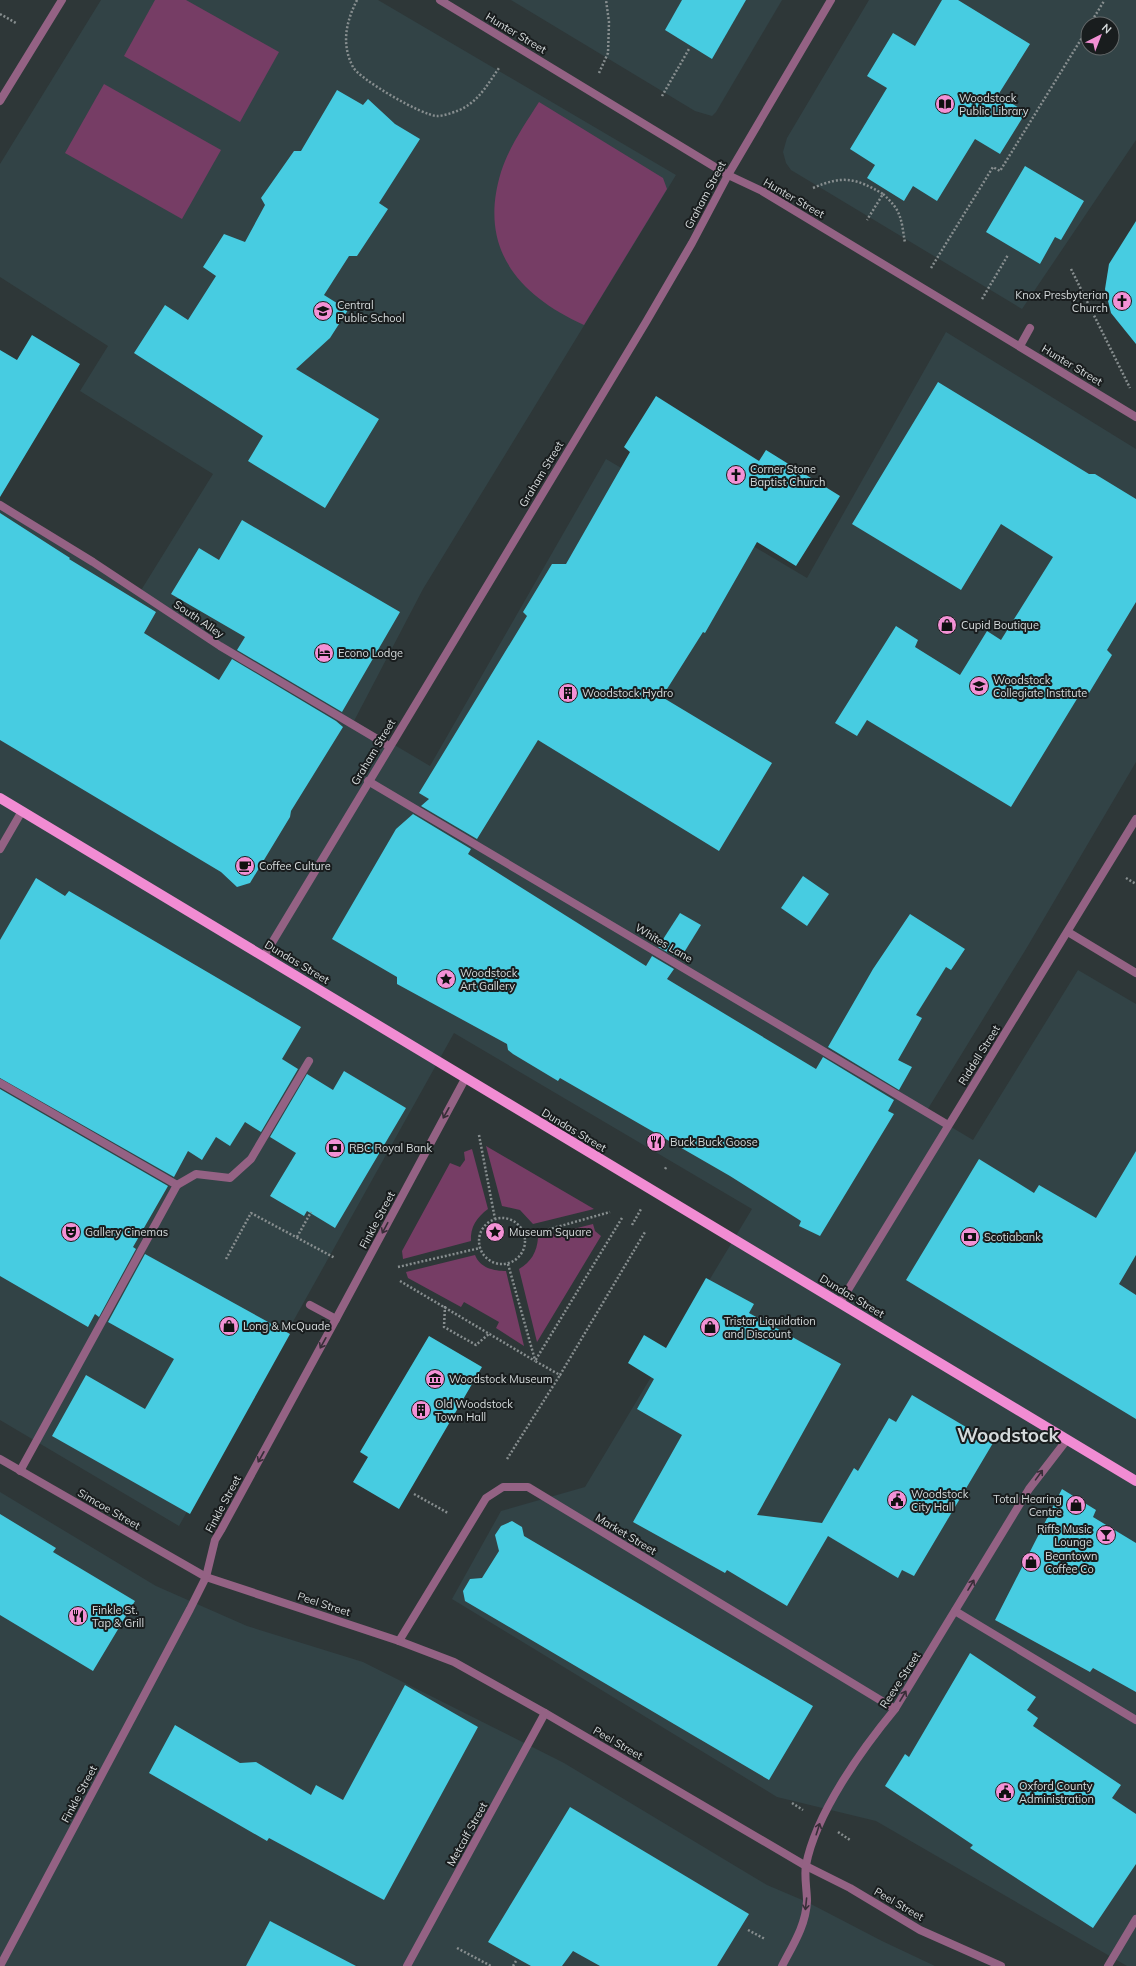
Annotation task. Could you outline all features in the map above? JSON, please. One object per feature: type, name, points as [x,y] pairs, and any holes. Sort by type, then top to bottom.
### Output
[{"type":"main road","name":"Dundas Street","points":[[0,798],[264,956],[465,1079],[840,1303],[1066,1441],[1136,1481]]},
{"type":"street","points":[[0,101],[62,0]]},
{"type":"street","name":"Hunter Street","points":[[440,0],[728,175],[762,190],[1136,417]]},
{"type":"street","name":"Graham Street","points":[[264,956],[389,746],[646,322],[692,243],[728,175],[831,0]]},
{"type":"street","points":[[1020,346],[1030,328]]},
{"type":"street","name":"South Alley","points":[[0,505],[93,562],[220,646],[389,746]]},
{"type":"street","name":"Whites Lane","points":[[368,781],[948,1125]]},
{"type":"street","points":[[0,849],[22,811]]},
{"type":"street","name":"Riddell Street","points":[[840,1303],[1136,819]]},
{"type":"street","points":[[1068,932],[1136,973]]},
{"type":"street","points":[[20,1470],[177,1185],[196,1174],[230,1178],[251,1159],[309,1062]]},
{"type":"street","name":"Finkle Street","points":[[0,1966],[206,1578],[218,1535],[465,1079]]},
{"type":"street","points":[[0,1083],[177,1185]]},
{"type":"street","points":[[310,1305],[336,1319]]},
{"type":"street","name":"Reeve Street","points":[[782,1966],[803,1926],[807,1902],[806,1866],[820,1821],[869,1741],[895,1710],[1029,1489],[1066,1441]]},
{"type":"street","name":"Simcoe Street","points":[[0,1459],[206,1578]]},
{"type":"street","name":"Market Street","points":[[399,1641],[486,1498],[503,1487],[528,1487],[895,1710]]},
{"type":"street","name":"Peel Street","points":[[206,1578],[399,1641],[454,1662],[545,1713],[806,1866],[850,1888],[920,1930],[1001,1966]]},
{"type":"street","points":[[955,1612],[1136,1720]]},
{"type":"street","name":"Metcalf Street","points":[[407,1966],[545,1713]]},
{"type":"street","points":[[1108,1966],[1136,1919]]},
{"type":"path","points":[[357,0],[346,28],[345,40],[353,68],[367,81],[417,110],[436,116],[456,112],[470,105],[479,98],[500,68]]},
{"type":"path","points":[[590,90],[608,52],[609,22],[606,0]]},
{"type":"path","points":[[1095,16],[1104,1]]},
{"type":"path","points":[[0,14],[16,23]]},
{"type":"path","points":[[931,269],[993,167],[1000,172],[1080,41]]},
{"type":"path","points":[[662,96],[689,49]]},
{"type":"path","points":[[813,188],[837,179],[848,179],[862,182],[883,194],[899,211],[905,243]]},
{"type":"path","points":[[867,220],[883,194]]},
{"type":"path","points":[[982,299],[1008,255]]},
{"type":"path","points":[[1071,269],[1130,388]]},
{"type":"path","points":[[1126,878],[1136,884]]},
{"type":"path","points":[[479,1135],[495,1219]]},
{"type":"path","points":[[632,1225],[643,1206]]},
{"type":"path","points":[[297,1237],[311,1212]]},
{"type":"path","points":[[525,1236],[610,1212]]},
{"type":"path","points":[[226,1259],[251,1213],[335,1258]]},
{"type":"path","points":[[506,1218],[513,1220],[524,1232],[525,1236],[525,1247],[522,1254],[518,1259],[508,1264],[496,1264],[489,1260],[480,1248],[480,1232],[485,1226],[495,1219],[506,1218]]},
{"type":"path","points":[[536,1361],[622,1218]]},
{"type":"path","points":[[507,1459],[560,1375],[645,1232]]},
{"type":"path","points":[[398,1267],[480,1248]]},
{"type":"path","points":[[508,1264],[536,1361]]},
{"type":"path","points":[[400,1281],[445,1306],[560,1375]]},
{"type":"path","points":[[445,1306],[444,1327],[456,1335],[476,1345],[490,1333]]},
{"type":"path","points":[[414,1494],[448,1513]]},
{"type":"path","points":[[748,1930],[765,1939]]},
{"type":"path","points":[[457,1948],[491,1966]]},
{"type":"path","points":[[513,1966],[516,1961]]},
{"type":"shaded area","points":[[101,0],[378,0],[676,175],[423,589],[354,721],[430,766],[606,459],[807,578],[946,332],[1136,449],[1136,762],[1026,949],[926,1112],[973,1140],[1078,970],[1136,1004],[1136,1966],[1127,1966],[876,1821],[777,1797],[452,1599],[501,1511],[585,1487],[752,1209],[454,1033],[179,1526],[0,1420],[0,508],[140,592],[213,474],[80,391],[108,346],[0,277],[0,164]]},
{"type":"shaded area","points":[[155,0],[186,0],[279,52],[240,122],[124,56]]},
{"type":"shaded area","points":[[511,0],[782,0],[716,112],[712,116],[695,111]]},
{"type":"shaded area","points":[[869,0],[1136,0],[1136,140],[1022,309],[791,170],[786,163],[783,152],[787,138]]},
{"type":"shaded area","points":[[104,84],[221,150],[182,219],[65,153]]},
{"type":"shaded area","points":[[539,102],[663,178],[667,189],[584,325],[560,313],[540,299],[522,283],[509,265],[499,246],[495,224],[495,199],[501,172],[508,154]]},
{"type":"shaded area","points":[[486,1146],[594,1209],[533,1224],[520,1210],[502,1206]]},
{"type":"shaded area","points":[[472,1149],[488,1209],[475,1223],[471,1241],[403,1259],[402,1251],[450,1163],[460,1167],[465,1160],[464,1152]]},
{"type":"shaded area","points":[[593,1224],[595,1231],[601,1236],[537,1342],[519,1269],[533,1256],[538,1238]]},
{"type":"shaded area","points":[[475,1255],[484,1266],[506,1271],[524,1346],[496,1328],[499,1322],[464,1302],[461,1307],[408,1278],[406,1272]]},
{"type":"shaded area","points":[[0,1492],[156,1586],[247,1626],[363,1662],[564,1763],[767,1885],[807,1902],[882,1941],[935,1966],[0,1966]]},
{"type":"building","points":[[682,0],[746,0],[712,59],[665,30]]},
{"type":"building","name":"Woodstock Public Library","points":[[942,0],[958,0],[1030,44],[998,95],[1026,112],[1000,154],[975,139],[937,201],[913,186],[904,201],[867,178],[875,165],[850,149],[887,88],[867,76],[893,33],[915,46]]},
{"type":"building","points":[[337,90],[363,105],[368,99],[395,124],[420,139],[379,203],[388,209],[357,256],[349,256],[324,295],[348,310],[330,338],[296,369],[379,419],[325,508],[248,461],[263,436],[134,353],[165,305],[188,320],[216,276],[203,267],[224,234],[245,242],[265,205],[261,198],[294,151],[301,151]]},
{"type":"building","points":[[1025,166],[1084,201],[1061,240],[1055,237],[1040,264],[986,232]]},
{"type":"building","name":"Knox Presbyterian Church","points":[[1136,221],[1136,344],[1111,313],[1105,289],[1109,264]]},
{"type":"building","points":[[32,335],[80,364],[0,497],[0,350],[17,360]]},
{"type":"building","points":[[938,382],[1089,474],[1095,474],[1136,499],[1136,602],[1107,650],[1112,655],[1089,693],[1083,689],[1011,807],[867,720],[857,736],[835,723],[896,626],[918,640],[915,647],[960,675],[987,631],[1001,640],[1053,557],[1001,524],[961,590],[852,524]]},
{"type":"building","points":[[656,396],[759,461],[766,450],[840,496],[796,566],[757,542],[705,633],[703,632],[662,697],[772,763],[719,851],[538,740],[477,839],[421,806],[429,799],[419,793],[527,616],[523,612],[552,564],[566,564],[630,452],[624,447]]},
{"type":"building","points":[[0,513],[70,558],[69,559],[156,612],[144,633],[219,680],[232,659],[336,721],[343,727],[291,811],[290,817],[250,883],[237,887],[221,872],[0,740]]},
{"type":"building","name":"Econo Lodge","points":[[242,520],[400,612],[342,712],[237,650],[245,637],[171,594],[199,548],[219,560]]},
{"type":"building","points":[[413,814],[471,849],[468,854],[646,966],[652,956],[674,969],[667,979],[816,1069],[823,1057],[894,1100],[888,1111],[894,1114],[820,1236],[799,1226],[801,1221],[730,1176],[560,1078],[558,1081],[513,1054],[508,1050],[507,1044],[397,984],[397,977],[332,939],[396,829]]},
{"type":"building","points":[[803,876],[829,894],[807,926],[781,908]]},
{"type":"building","points":[[36,878],[65,896],[69,891],[301,1027],[282,1059],[298,1069],[261,1132],[245,1122],[230,1146],[216,1137],[202,1160],[188,1151],[174,1177],[0,1078],[0,940]]},
{"type":"building","points":[[680,913],[701,925],[680,959],[658,947]]},
{"type":"building","points":[[910,914],[965,949],[951,970],[946,967],[916,1015],[922,1018],[898,1060],[912,1067],[899,1090],[828,1047],[873,969]]},
{"type":"building","name":"RBC Royal Bank","points":[[344,1071],[406,1108],[335,1228],[307,1211],[304,1216],[270,1196],[296,1153],[270,1137],[307,1074],[333,1090]]},
{"type":"building","name":"Gallery Cinemas","points":[[0,1089],[168,1186],[133,1247],[136,1249],[99,1317],[95,1314],[88,1327],[0,1276]]},
{"type":"building","points":[[1136,1151],[1136,1255],[1119,1284],[1136,1295],[1136,1419],[906,1280],[979,1159],[1034,1193],[1039,1185],[1096,1218]]},
{"type":"building","points":[[145,1254],[290,1334],[190,1514],[52,1436],[86,1375],[145,1409],[174,1359],[108,1322]]},
{"type":"building","points":[[706,1278],[754,1304],[749,1313],[841,1364],[757,1515],[822,1523],[854,1468],[858,1471],[889,1418],[896,1422],[912,1395],[993,1443],[914,1576],[902,1570],[898,1578],[828,1536],[787,1606],[727,1570],[725,1573],[633,1522],[682,1435],[637,1409],[654,1379],[628,1363],[644,1335],[666,1348]]},
{"type":"building","name":"Old Woodstock Town Hall","points":[[429,1336],[482,1367],[399,1509],[353,1482],[368,1457],[360,1452]]},
{"type":"building","points":[[1062,1489],[1096,1510],[1093,1517],[1136,1543],[1136,1692],[1093,1668],[1090,1672],[995,1620]]},
{"type":"building","points":[[0,1514],[56,1548],[53,1552],[135,1601],[93,1671],[0,1615]]},
{"type":"building","points":[[512,1521],[522,1527],[524,1536],[813,1706],[769,1780],[465,1601],[463,1591],[470,1579],[482,1578],[499,1551],[495,1535],[501,1526]]},
{"type":"building","name":"Oxford County Administration","points":[[970,1653],[1036,1697],[1027,1710],[1038,1718],[1033,1726],[1121,1785],[1112,1798],[1136,1814],[1136,1864],[1093,1928],[970,1848],[973,1845],[885,1786],[905,1754],[909,1757]]},
{"type":"building","points":[[405,1685],[478,1727],[384,1900],[269,1838],[267,1841],[149,1773],[175,1725],[240,1763],[256,1762],[311,1795],[316,1785],[343,1800]]},
{"type":"building","points":[[570,1807],[749,1914],[717,1966],[600,1966],[573,1951],[562,1966],[531,1966],[488,1942]]},
{"type":"building","points":[[270,1921],[356,1966],[246,1966]]},
{"type":"place","name":"Woodstock Public Library","points":[[945,104]]},
{"type":"place","name":"Knox Presbyterian Church","points":[[1122,301]]},
{"type":"place","name":"Central Public School","points":[[323,311]]},
{"type":"place","name":"Corner Stone Baptist Church","points":[[736,475]]},
{"type":"place","name":"Cupid Boutique","points":[[947,625]]},
{"type":"place","name":"Econo Lodge","points":[[324,653]]},
{"type":"place","name":"Woodstock Collegiate Institute","points":[[979,686]]},
{"type":"place","name":"Woodstock Hydro","points":[[568,693]]},
{"type":"place","name":"Coffee Culture","points":[[245,866]]},
{"type":"place","name":"Woodstock Art Gallery","points":[[446,979]]},
{"type":"place","name":"Buck Buck Goose","points":[[656,1142]]},
{"type":"place","name":"RBC Royal Bank","points":[[335,1148]]},
{"type":"place","name":"Gallery Cinemas","points":[[71,1232]]},
{"type":"place","name":"Museum Square","points":[[495,1232]]},
{"type":"place","name":"Scotiabank","points":[[970,1237]]},
{"type":"place","name":"Long & McQuade","points":[[229,1326]]},
{"type":"place","name":"Tristar Liquidation and Discount","points":[[710,1327]]},
{"type":"place","name":"Woodstock Museum","points":[[435,1379]]},
{"type":"place","name":"Old Woodstock Town Hall","points":[[421,1410]]},
{"type":"place","name":"Woodstock City Hall","points":[[897,1500]]},
{"type":"place","name":"Total Hearing Centre","points":[[1076,1505]]},
{"type":"place","name":"Riffs Music Lounge","points":[[1106,1535]]},
{"type":"place","name":"Beantown Coffee Co","points":[[1031,1562]]},
{"type":"place","name":"Finkle St. Tap & Grill","points":[[78,1616]]},
{"type":"place","name":"Oxford County Administration","points":[[1005,1792]]},
{"type":"district","name":"Woodstock","points":[[1008,1435]]}]
